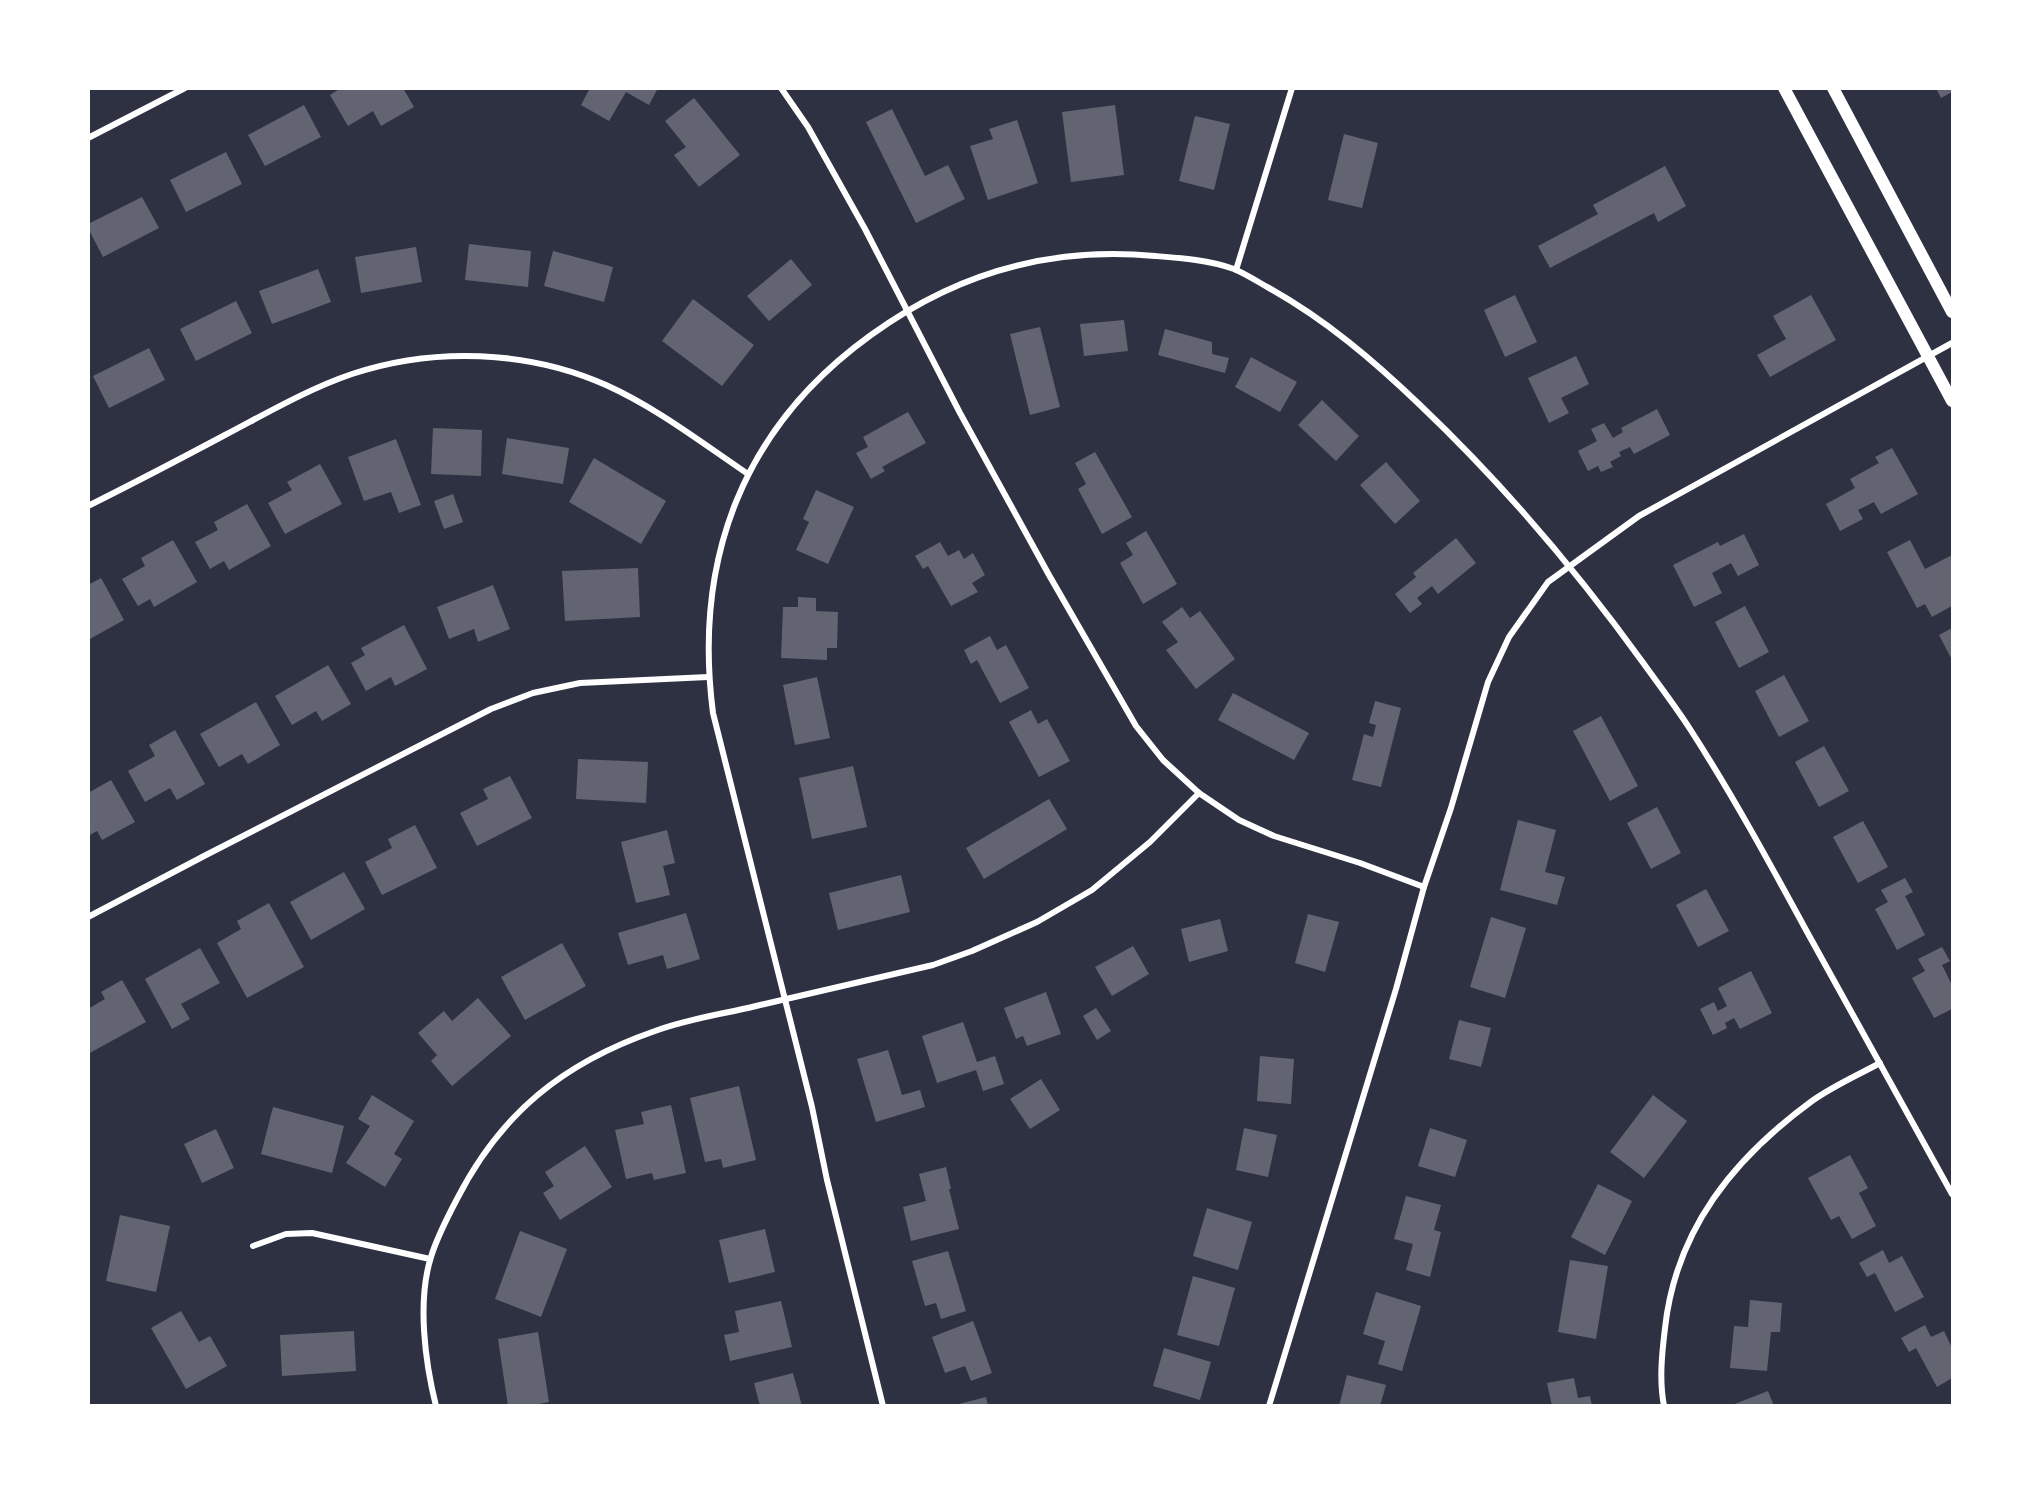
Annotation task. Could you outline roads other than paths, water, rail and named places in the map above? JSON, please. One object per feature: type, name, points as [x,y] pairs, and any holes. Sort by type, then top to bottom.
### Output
[{"type":"main road","points":[[1784,88],[1953,401]]},
{"type":"main road","points":[[1833,88],[1953,312]]},
{"type":"street","points":[[88,138],[185,88]]},
{"type":"street","points":[[781,88],[808,127],[966,423],[1136,726],[1163,760],[1199,793],[1239,820],[1274,836],[1360,863],[1424,887]]},
{"type":"street","points":[[1236,270],[1292,88]]},
{"type":"street","points":[[883,1406],[830,1191],[812,1107],[783,1000],[713,713],[708,677],[708,626],[713,582],[724,532],[748,474],[774,430],[805,392],[847,352],[888,322],[972,279],[1019,263],[1067,255],[1122,253],[1196,260],[1236,270],[1323,321],[1374,360],[1443,427],[1515,502],[1569,566],[1612,620],[1689,727],[1751,831],[1953,1194]]},
{"type":"street","points":[[1269,1406],[1396,989],[1424,887],[1451,808],[1488,682],[1509,637],[1548,582],[1663,501],[1953,343]]},
{"type":"street","points":[[88,506],[302,395],[353,374],[400,362],[455,356],[503,357],[556,368],[604,384],[643,403],[748,474]]},
{"type":"street","points":[[88,917],[481,715],[532,693],[580,683],[708,677]]},
{"type":"street","points":[[436,1406],[428,1374],[424,1333],[426,1280],[430,1259],[441,1230],[468,1176],[498,1132],[532,1099],[570,1070],[612,1047],[657,1030],[933,965],[972,951],[1037,922],[1092,890],[1150,842],[1199,793]]},
{"type":"street","points":[[1664,1406],[1661,1357],[1667,1306],[1680,1262],[1698,1221],[1726,1180],[1760,1143],[1814,1100],[1880,1063]]},
{"type":"street","points":[[253,1246],[286,1234],[312,1233],[430,1259]]}]
